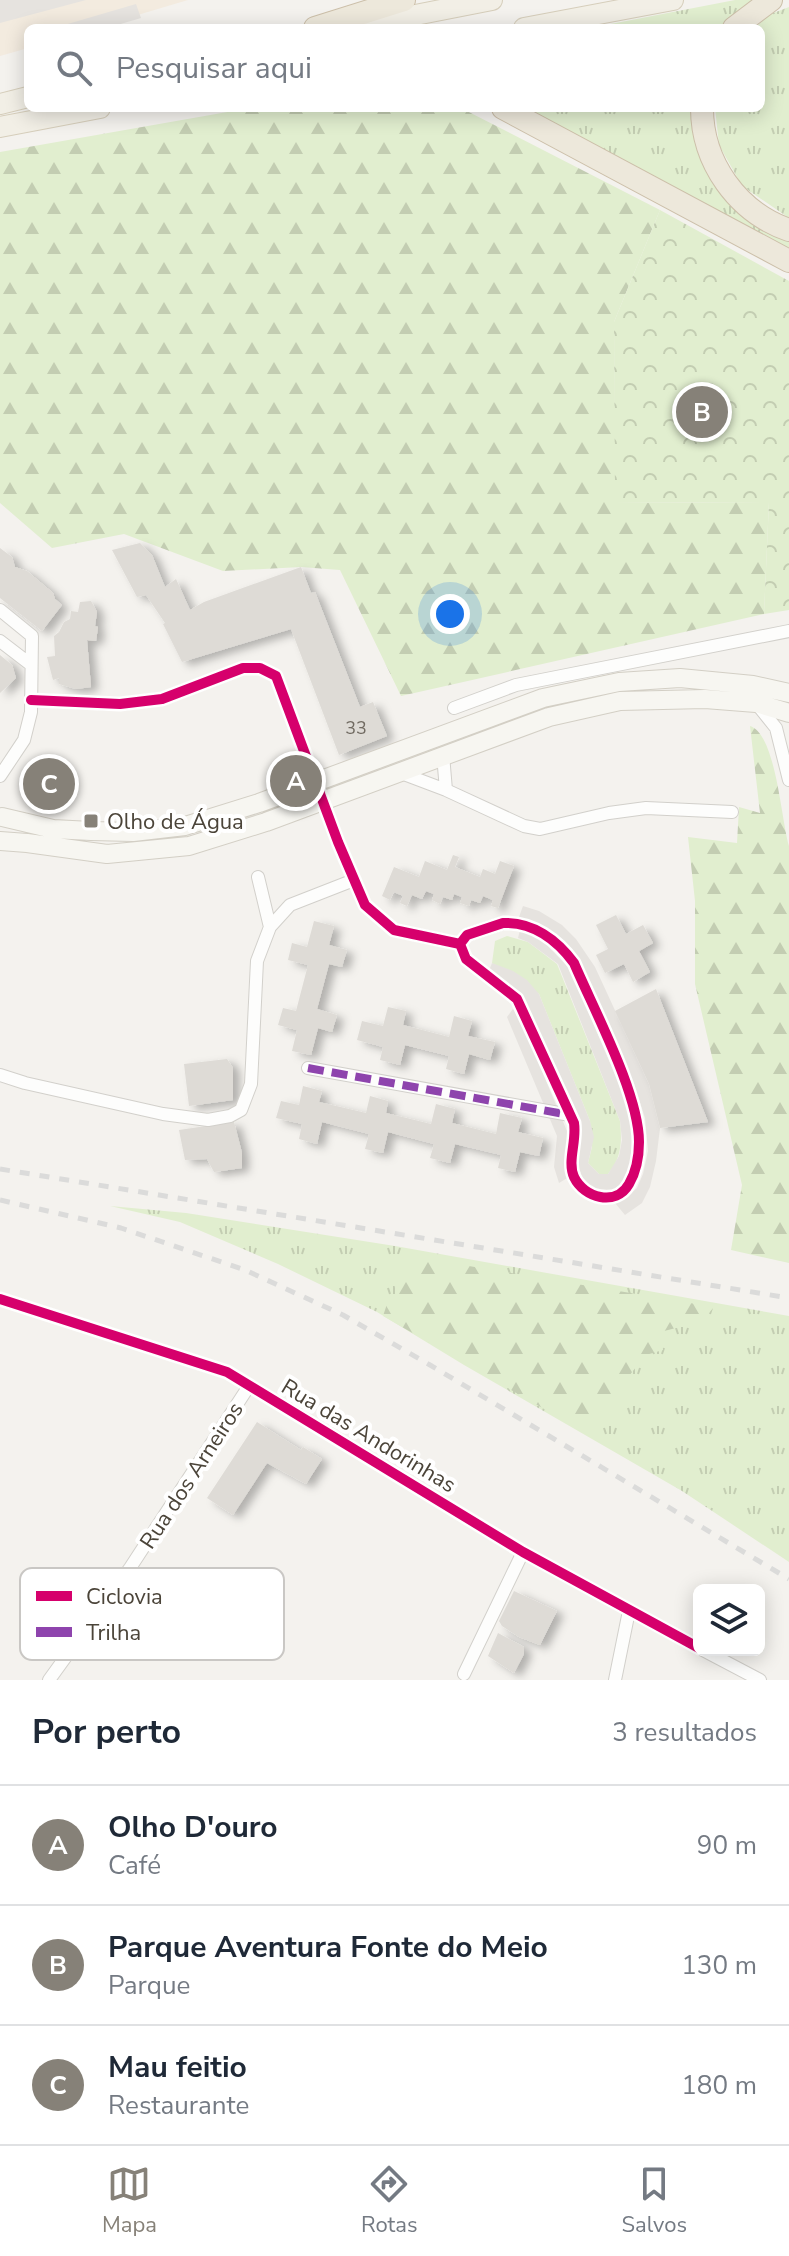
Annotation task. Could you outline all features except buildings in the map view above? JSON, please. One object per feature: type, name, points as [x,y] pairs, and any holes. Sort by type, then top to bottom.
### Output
[{"type":"highway","points":[[328,24],[404,0]]},
{"type":"highway","points":[[738,24],[771,0]]},
{"type":"highway","points":[[510,112],[789,261]]},
{"type":"highway","points":[[702,112],[705,138],[726,182],[753,211],[789,230]]},
{"type":"main road","points":[[369,24],[492,0]]},
{"type":"main road","points":[[545,24],[673,0]]},
{"type":"main road","points":[[0,104],[24,98]]},
{"type":"main road","points":[[0,127],[79,112]]},
{"type":"main road","points":[[785,690],[680,678],[619,682],[543,698],[312,774],[185,826],[133,832],[78,831],[41,827],[1,814],[3,825],[0,840],[107,854],[189,846],[266,822],[549,717],[620,701],[693,699],[756,703],[789,713]]},
{"type":"street","points":[[0,610],[32,636],[31,700],[24,740],[0,776]]},
{"type":"street","points":[[454,708],[516,685],[789,631]]},
{"type":"street","points":[[0,641],[30,664]]},
{"type":"street","points":[[31,700],[120,704],[162,699],[243,668],[260,668],[276,676],[365,905],[394,930],[460,944]]},
{"type":"street","points":[[756,703],[776,728],[789,780]]},
{"type":"street","points":[[443,755],[446,790]]},
{"type":"street","points":[[399,772],[524,826],[540,829],[646,808],[732,812]]},
{"type":"street","points":[[258,877],[270,927]]},
{"type":"street","points":[[0,1075],[163,1114],[208,1120],[230,1116],[241,1110],[251,1084],[257,961],[270,927],[290,905],[354,880]]},
{"type":"street","points":[[514,923],[547,936],[562,947],[574,963],[629,1092],[639,1130],[639,1154],[633,1174],[623,1191],[600,1198],[579,1186],[571,1161],[576,1132],[517,999],[466,959],[460,944],[467,935],[486,927],[514,923]]},
{"type":"street","points":[[308,1068],[570,1115]]},
{"type":"street","name":"Rua das Andorinhas","points":[[0,1299],[227,1372],[523,1552],[693,1645]]},
{"type":"street","name":"Rua dos Arneiros","points":[[130,1568],[249,1386]]},
{"type":"street","points":[[464,1674],[523,1552]]},
{"type":"street","points":[[615,1680],[629,1611]]},
{"type":"street","name":"Rua das Andorinhas","points":[[714,1656],[760,1680]]},
{"type":"street","name":"Rua dos Arneiros","points":[[49,1680],[63,1660]]},
{"type":"shaded area","points":[[0,0],[188,0],[107,24],[24,24],[24,49],[0,56]]},
{"type":"shaded area","points":[[0,0],[86,0],[0,23]]},
{"type":"shaded area","points":[[136,4],[141,18],[121,24],[68,24]]},
{"type":"shaded area","points":[[523,906],[539,911],[562,925],[576,939],[595,967],[649,1084],[660,1128],[656,1161],[650,1187],[642,1203],[625,1215],[615,1203],[637,1188],[648,1151],[645,1118],[634,1084],[588,979],[570,948],[553,933],[519,917]]},
{"type":"shaded area","points":[[520,930],[543,941],[570,969],[630,1110],[635,1142],[632,1166],[623,1184],[615,1190],[592,1189],[583,1181],[578,1164],[582,1130],[528,1009],[513,987],[488,973],[492,963],[513,971],[527,980],[539,994],[590,1121],[594,1137],[588,1163],[599,1174],[608,1174],[619,1156],[622,1140],[620,1121],[558,964],[518,938]]},
{"type":"shaded area","points":[[515,1006],[569,1136],[569,1177],[559,1183],[554,1167],[557,1136],[507,1017]]},
{"type":"green space","points":[[735,0],[753,0],[724,24],[611,24]]},
{"type":"green space","points":[[789,7],[789,218],[742,186],[719,145],[715,112],[765,112],[765,24],[759,24],[768,15]]},
{"type":"green space","points":[[227,112],[469,112],[660,210],[614,322],[616,503],[769,502],[764,614],[401,696],[340,570],[301,567],[223,571],[124,534],[52,548],[0,503],[0,152]]},
{"type":"green space","points":[[532,112],[694,112],[701,155],[789,239],[789,250]]},
{"type":"green space","points":[[660,210],[789,281],[789,610],[764,614],[769,502],[615,503],[614,322]]},
{"type":"green space","points":[[750,726],[759,732],[772,760],[789,846],[789,1263],[731,1250],[742,1185],[695,984],[695,901],[688,837],[737,843],[739,807],[760,813]]},
{"type":"green space","points":[[507,936],[528,942],[557,964],[620,1121],[620,1149],[608,1174],[599,1174],[588,1163],[592,1147],[590,1121],[539,994],[492,963],[495,941]]},
{"type":"green space","points":[[110,1206],[186,1213],[395,1246],[789,1316],[789,1562],[682,1491],[377,1312],[278,1264],[180,1222]]},
{"type":"green space","points":[[397,1254],[714,1307],[697,1327],[660,1332],[663,1350],[646,1355],[628,1377],[625,1389],[584,1432],[383,1316],[387,1304],[396,1293],[394,1283],[405,1271]]},
{"type":"railway","points":[[0,1169],[789,1298]]},
{"type":"railway","points":[[0,1200],[121,1228],[245,1270],[343,1315],[789,1579]]},
{"type":"marked path","points":[[308,1068],[570,1115]]},
{"type":"cycle path","points":[[31,700],[120,704],[162,699],[243,668],[260,668],[276,676],[365,905],[394,930],[460,944]]},
{"type":"cycle path","points":[[503,923],[514,923],[543,934],[574,963],[614,1052],[632,1100],[639,1142],[637,1164],[629,1184],[616,1196],[592,1195],[574,1177],[571,1164],[574,1123],[517,999],[466,959],[460,944],[467,935],[503,923]]},
{"type":"cycle path","points":[[0,1299],[227,1372],[523,1552],[693,1645]]},
{"type":"place","name":"Parque Aventura Fonte do Meio","points":[[702,412]]},
{"type":"place","name":"Olho D'ouro","points":[[296,781]]},
{"type":"place","name":"Mau feitio","points":[[49,784]]},
{"type":"place","name":"Olho de Água","points":[[91,821]]}]
